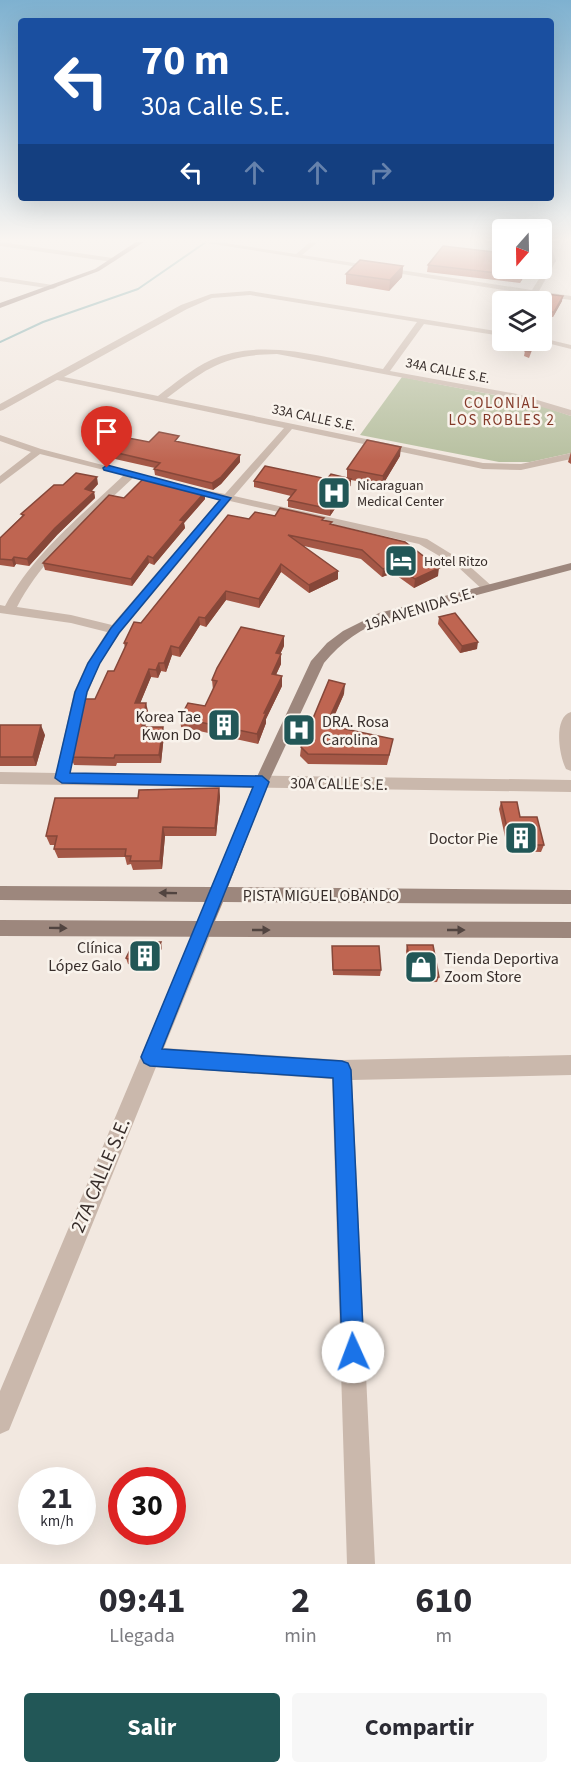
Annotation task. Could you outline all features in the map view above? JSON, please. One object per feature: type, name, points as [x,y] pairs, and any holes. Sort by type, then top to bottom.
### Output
[{"type":"street","points":[[0,408],[169,315]]},
{"type":"street","points":[[385,315],[492,332]]},
{"type":"street","points":[[385,372],[422,321]]},
{"type":"street","points":[[552,343],[571,347]]},
{"type":"street","name":"34A CALLE S.E.","points":[[160,399],[199,369],[220,357],[248,351],[277,352],[385,372],[539,402],[571,413]]},
{"type":"street","name":"33A CALLE S.E.","points":[[53,377],[483,466],[521,467],[571,456]]},
{"type":"street","points":[[62,778],[81,692],[94,663],[115,630],[290,426]]},
{"type":"street","points":[[0,438],[38,451],[226,498],[423,541],[462,565],[488,588]]},
{"type":"street","points":[[0,481],[38,451]]},
{"type":"street","points":[[115,630],[71,619],[5,610],[24,582],[53,548],[131,474]]},
{"type":"street","name":"19A AVENIDA S.E.","points":[[203,930],[262,782],[318,662],[329,646],[362,624],[383,616],[571,566]]},
{"type":"street","points":[[571,717],[567,721],[568,756],[571,765]]},
{"type":"street","name":"30A CALLE S.E.","points":[[0,778],[571,786]]},
{"type":"street","name":"PISTA MIGUEL OBANDO","points":[[0,893],[571,897]]},
{"type":"street","points":[[0,928],[571,930]]},
{"type":"street","name":"27A CALLE S.E.","points":[[0,1421],[203,930]]},
{"type":"street","points":[[150,1057],[342,1070],[571,1065]]},
{"type":"street","points":[[342,1070],[361,1564]]},
{"type":"green space","points":[[402,377],[530,402],[571,416],[571,453],[530,462],[499,462],[360,435]]},
{"type":"building","points":[[159,432],[179,436],[175,441],[240,455],[221,477],[212,483],[154,469],[160,463],[105,450],[118,436],[149,442]]},
{"type":"building","points":[[367,440],[401,447],[383,476],[347,469]]},
{"type":"building","points":[[265,466],[327,479],[331,474],[351,479],[330,509],[288,500],[296,490],[254,481]]},
{"type":"building","points":[[76,473],[97,477],[85,489],[94,492],[55,528],[27,559],[14,557],[12,560],[0,559],[0,538],[24,515],[21,514],[54,485],[63,485]]},
{"type":"building","points":[[145,477],[205,492],[180,520],[184,521],[153,558],[148,556],[131,579],[43,563],[109,495],[124,498]]},
{"type":"building","points":[[280,508],[324,518],[322,520],[332,522],[330,524],[405,542],[439,568],[415,579],[394,565],[383,569],[362,550],[288,535],[338,571],[309,585],[281,564],[259,599],[226,591],[205,618],[199,617],[179,648],[171,646],[164,663],[159,663],[156,670],[149,669],[135,703],[146,703],[142,727],[163,727],[159,755],[115,755],[114,758],[71,757],[84,699],[95,699],[108,671],[114,671],[134,622],[141,623],[228,515],[249,519],[255,512],[275,516]]},
{"type":"building","points":[[455,613],[478,642],[462,646],[439,617]]},
{"type":"building","points":[[241,627],[284,636],[276,653],[281,654],[272,674],[282,676],[264,713],[266,713],[257,734],[180,718],[188,703],[205,706],[217,681],[212,680],[217,668]]},
{"type":"building","points":[[329,680],[345,684],[326,725],[393,739],[389,755],[308,754],[301,747]]},
{"type":"building","points":[[0,725],[41,725],[33,757],[0,757]]},
{"type":"building","points":[[219,788],[215,828],[163,827],[160,861],[130,861],[131,856],[125,856],[126,849],[54,849],[57,836],[46,836],[55,798],[138,798],[139,790]]},
{"type":"building","name":"Doctor Pie","points":[[501,802],[517,802],[520,817],[537,817],[544,845],[511,845]]},
{"type":"building","name":"Clínica López Galo","points":[[134,942],[161,942],[149,966],[126,958]]},
{"type":"building","name":"Tienda Deportiva Zoom Store","points":[[407,945],[433,945],[439,977],[412,978]]},
{"type":"building","points":[[332,946],[379,946],[381,970],[333,970]]},
{"type":"waterway","points":[[0,342],[63,315]]},
{"type":"place","name":"Nicaraguan Medical Center","points":[[334,493]]},
{"type":"place","name":"Hotel Ritzo","points":[[401,561]]},
{"type":"place","name":"Korea Tae Kwon Do","points":[[224,725]]},
{"type":"place","name":"DRA. Rosa Carolina","points":[[299,730]]},
{"type":"place","name":"Doctor Pie","points":[[521,838]]},
{"type":"place","name":"Clínica López Galo","points":[[145,956]]},
{"type":"place","name":"Tienda Deportiva Zoom Store","points":[[421,967]]},
{"type":"district","name":"COLONIAL LOS ROBLES 2","points":[[502,412]]},
{"type":"route","points":[[107,468],[226,498],[115,630],[94,663],[81,692],[62,778],[262,782],[150,1057],[342,1070],[353,1352]]}]
